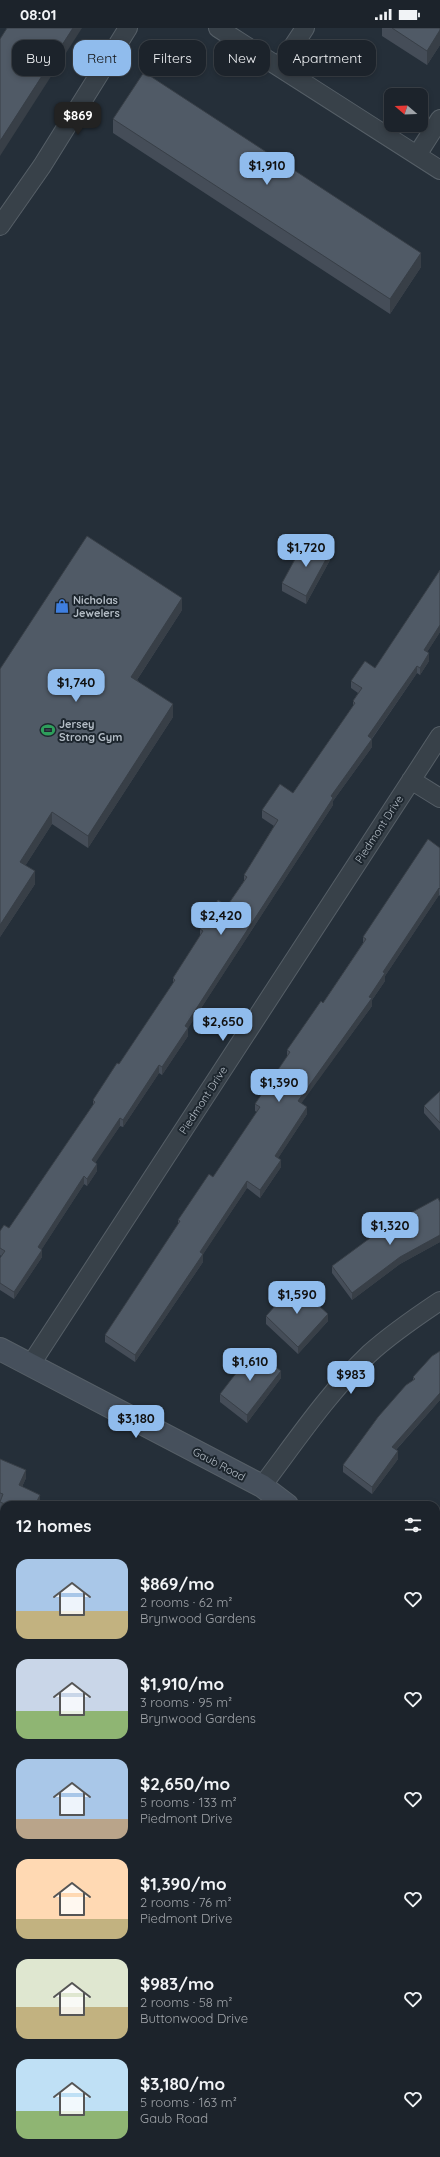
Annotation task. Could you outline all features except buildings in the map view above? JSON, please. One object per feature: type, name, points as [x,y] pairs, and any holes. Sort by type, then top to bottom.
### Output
[{"type":"street","points":[[0,226],[42,166],[128,28]]},
{"type":"street","points":[[218,28],[278,65]]},
{"type":"street","points":[[297,40],[305,28]]},
{"type":"street","points":[[295,76],[440,170]]},
{"type":"street","points":[[417,155],[440,119]]},
{"type":"street","name":"Piedmont Drive","points":[[31,1364],[440,736]]},
{"type":"street","points":[[411,780],[440,798]]},
{"type":"street","points":[[262,1486],[335,1390],[360,1364],[415,1318],[440,1301]]},
{"type":"street","name":"Gaub Road","points":[[0,1349],[262,1486],[282,1501]]},
{"type":"place","name":"Nicholas Jewelers","points":[[62,606]]},
{"type":"place","name":"Jersey Strong Gym","points":[[48,730]]}]
